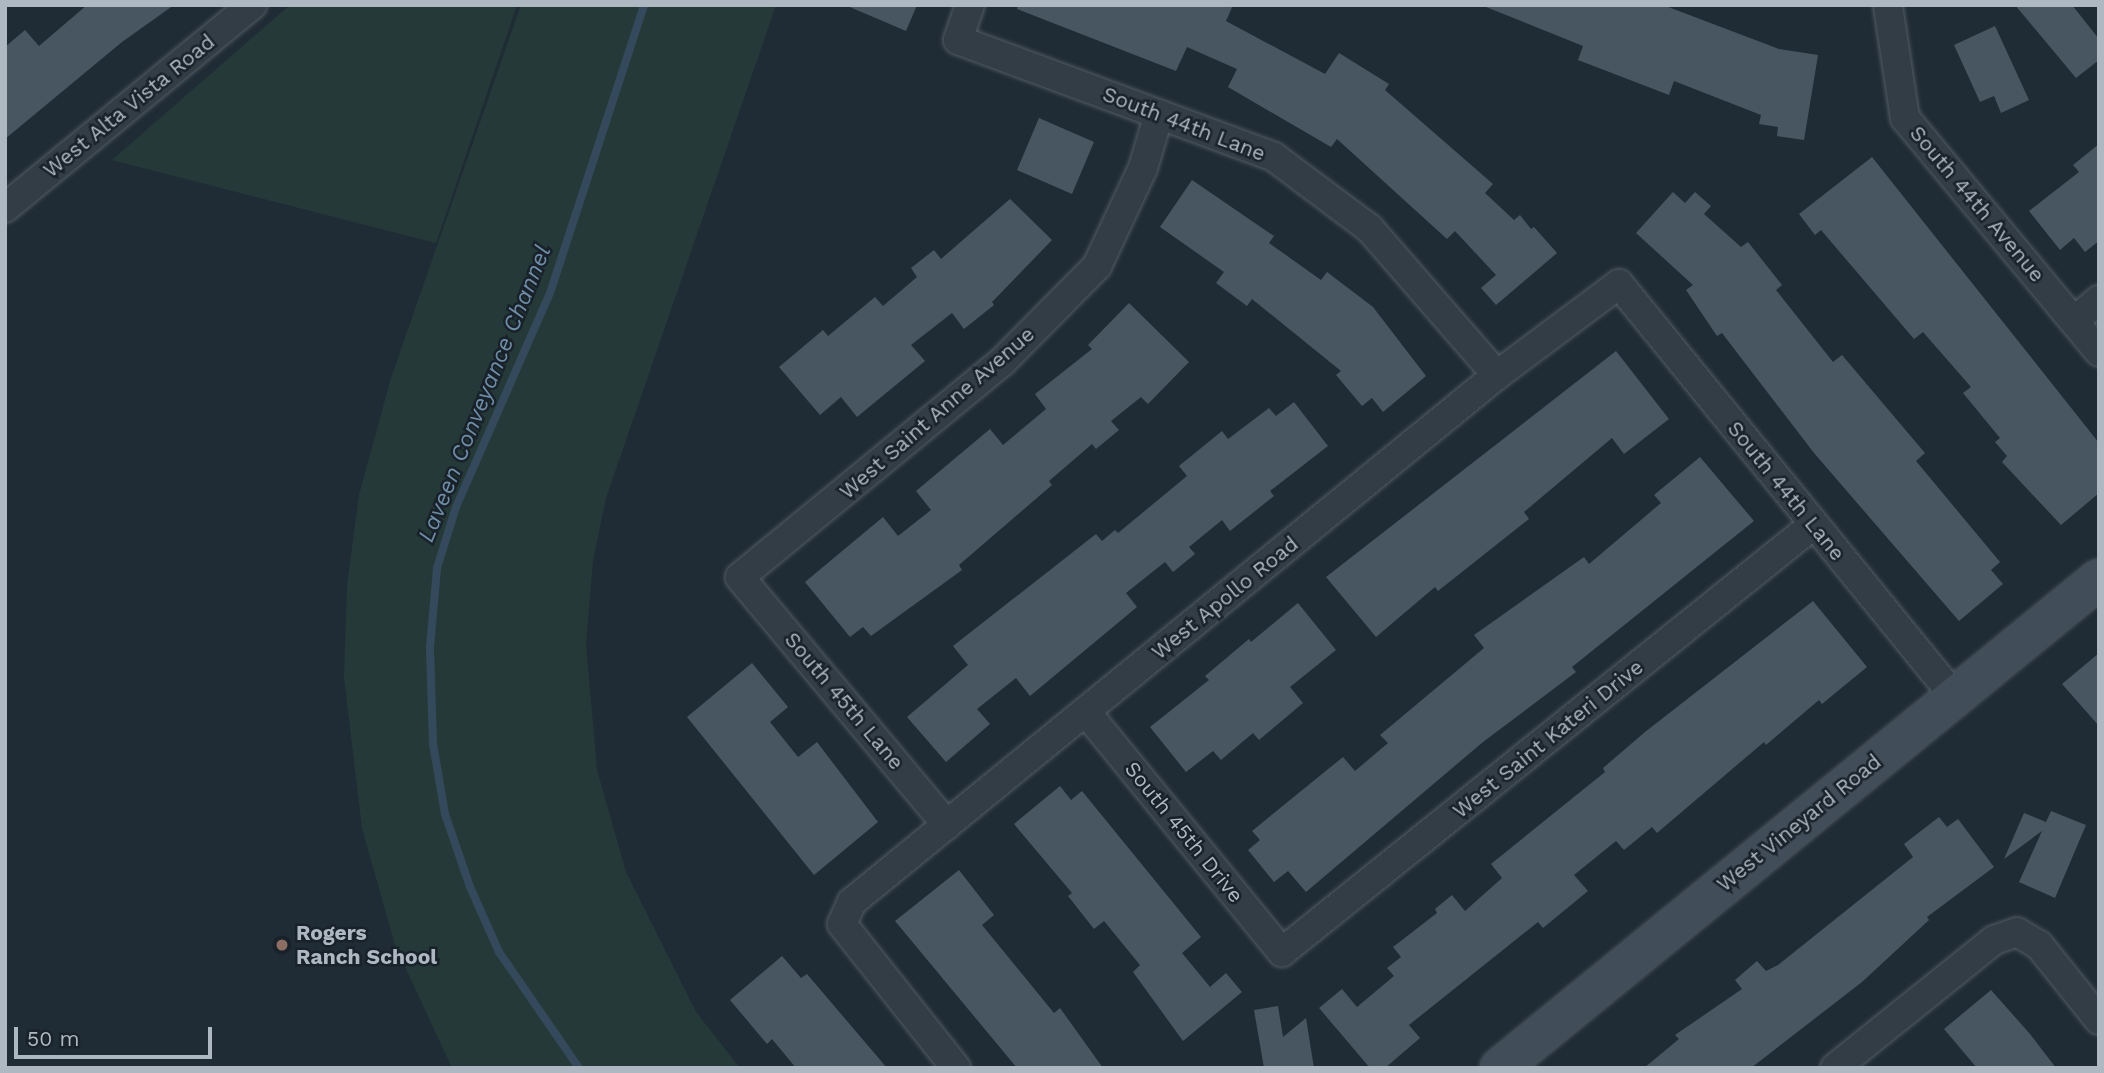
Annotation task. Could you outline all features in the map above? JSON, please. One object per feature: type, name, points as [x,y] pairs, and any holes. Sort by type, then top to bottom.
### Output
[{"type":"street","name":"West Alta Vista Road","points":[[5,208],[252,5]]},
{"type":"street","name":"South 44th Lane","points":[[970,5],[957,40],[1274,157],[1369,228],[1496,375]]},
{"type":"street","name":"South 44th Avenue","points":[[1880,5],[1890,6],[1905,118],[2099,352]]},
{"type":"street","name":"West Saint Anne Avenue","points":[[740,577],[1002,362],[1097,266],[1143,168],[1159,114]]},
{"type":"street","name":"South 44th Lane","points":[[1619,284],[1954,696]]},
{"type":"street","name":"West Apollo Road","points":[[956,1068],[842,924],[852,902],[1496,375],[1619,284]]},
{"type":"street","points":[[2074,321],[2099,300]]},
{"type":"street","name":"West Saint Kateri Drive","points":[[1282,952],[1813,525]]},
{"type":"street","name":"South 45th Lane","points":[[740,577],[947,825]]},
{"type":"street","name":"West Vineyard Road","points":[[1500,1068],[2099,579]]},
{"type":"street","name":"South 45th Drive","points":[[1086,712],[1282,952]]},
{"type":"street","points":[[1835,1068],[1994,940],[2017,932],[2039,945],[2099,1020]]},
{"type":"green space","points":[[290,5],[517,5],[436,243],[112,160]]},
{"type":"green space","points":[[521,5],[776,5],[606,498],[593,560],[586,644],[597,770],[626,872],[696,1012],[740,1068],[452,1068],[395,945],[362,828],[344,677],[347,586],[359,495],[391,378]]},
{"type":"building","points":[[87,5],[174,5],[122,42],[5,139],[5,47],[25,30],[39,46]]},
{"type":"building","points":[[845,5],[917,5],[906,31]]},
{"type":"building","points":[[1018,5],[1233,5],[1226,21],[1325,74],[1339,53],[1389,84],[1385,90],[1493,184],[1485,193],[1514,220],[1520,215],[1557,253],[1496,305],[1481,288],[1496,275],[1455,231],[1447,239],[1337,139],[1331,147],[1228,87],[1237,69],[1187,47],[1176,71],[1017,9]]},
{"type":"building","points":[[1481,5],[1663,5],[1779,49],[1818,55],[1804,140],[1777,136],[1778,127],[1759,124],[1761,115],[1674,81],[1669,95],[1578,60],[1583,46]]},
{"type":"building","points":[[2015,5],[2072,5],[2099,39],[2099,60],[2076,78]]},
{"type":"building","points":[[1995,26],[2029,100],[2001,113],[1994,96],[1980,102],[1954,45]]},
{"type":"building","points":[[1039,118],[1094,142],[1072,194],[1017,170]]},
{"type":"building","points":[[2099,144],[2099,241],[2085,252],[2074,238],[2060,250],[2029,211],[2079,172],[2073,165]]},
{"type":"building","points":[[1872,157],[2099,443],[2099,493],[2061,525],[2002,462],[2007,456],[1995,442],[2000,438],[1963,393],[1971,387],[1923,332],[1914,339],[1821,230],[1815,235],[1799,214]]},
{"type":"building","points":[[1192,180],[1274,236],[1269,243],[1321,280],[1327,272],[1373,307],[1426,376],[1383,412],[1372,398],[1362,406],[1336,375],[1341,371],[1252,299],[1247,306],[1216,283],[1224,272],[1160,227]]},
{"type":"building","points":[[1673,192],[1685,203],[1695,192],[1711,206],[1704,214],[1741,247],[1748,242],[1782,285],[1776,290],[1833,362],[1842,355],[1925,453],[1916,461],[2000,562],[1991,570],[2003,584],[1959,621],[1814,453],[1722,333],[1717,336],[1686,290],[1693,285],[1636,233]]},
{"type":"building","points":[[1010,199],[1052,240],[992,302],[994,305],[964,329],[952,313],[911,345],[925,361],[857,417],[841,397],[820,415],[779,367],[823,330],[828,336],[875,297],[883,306],[917,277],[911,268],[934,250],[941,259]]},
{"type":"building","points":[[1129,303],[1189,362],[1148,404],[1141,397],[1111,421],[1119,430],[1096,449],[1092,444],[1049,481],[1052,485],[959,565],[962,570],[871,636],[863,627],[850,637],[805,582],[883,517],[898,536],[931,510],[916,491],[990,429],[1003,445],[1046,409],[1035,394],[1092,349],[1088,345]]},
{"type":"building","points":[[1616,351],[1669,419],[1624,454],[1612,438],[1524,512],[1529,519],[1438,591],[1435,587],[1376,637],[1326,577]]},
{"type":"building","points":[[1294,402],[1328,446],[1270,491],[1274,496],[1230,531],[1222,520],[1189,547],[1195,554],[1173,572],[1165,562],[1126,593],[1137,607],[1030,696],[1016,678],[977,709],[990,724],[946,762],[907,717],[968,665],[953,646],[1096,534],[1102,541],[1115,530],[1118,533],[1187,476],[1179,466],[1222,431],[1228,439],[1269,408],[1276,416]]},
{"type":"building","points":[[1700,457],[1754,521],[1572,667],[1576,672],[1483,742],[1306,892],[1288,871],[1274,882],[1248,850],[1260,840],[1252,831],[1343,757],[1355,771],[1388,743],[1380,735],[1484,648],[1474,635],[1584,557],[1589,564],[1661,503],[1654,495]]},
{"type":"building","points":[[1813,601],[1867,667],[1822,704],[1819,700],[1766,745],[1764,742],[1657,833],[1652,827],[1624,850],[1616,841],[1574,875],[1588,891],[1543,928],[1538,922],[1409,1025],[1420,1038],[1385,1068],[1370,1068],[1319,1008],[1342,989],[1357,1007],[1394,976],[1387,968],[1401,957],[1393,947],[1437,913],[1435,909],[1452,895],[1465,911],[1502,878],[1491,864],[1605,772],[1603,768],[1645,732]]},
{"type":"building","points":[[1298,603],[1336,650],[1290,687],[1303,703],[1259,740],[1253,733],[1221,760],[1213,751],[1186,772],[1150,727],[1209,680],[1205,676],[1249,639],[1251,642]]},
{"type":"building","points":[[2099,653],[2099,726],[2062,684]]},
{"type":"building","points":[[752,663],[788,707],[770,722],[798,757],[817,742],[878,822],[814,875],[687,717]]},
{"type":"building","points":[[1060,786],[1071,800],[1082,791],[1201,937],[1182,953],[1210,987],[1226,973],[1242,992],[1183,1041],[1133,972],[1140,965],[1104,921],[1094,929],[1068,896],[1072,893],[1014,824]]},
{"type":"building","points":[[2051,811],[2086,825],[2055,898],[2019,882],[2042,831],[2004,859],[2024,813],[2046,822]]},
{"type":"building","points":[[1939,817],[1947,827],[1958,819],[1994,867],[1927,917],[1929,920],[1862,982],[1751,1068],[1644,1068],[1679,1039],[1675,1035],[1742,989],[1735,980],[1757,961],[1766,971],[1778,965],[1913,857],[1904,844]]},
{"type":"building","points":[[959,870],[994,915],[982,925],[1054,1013],[1060,1008],[1103,1068],[1017,1068],[895,921]]},
{"type":"building","points":[[782,956],[801,978],[807,974],[887,1068],[796,1068],[772,1039],[767,1044],[730,1000]]},
{"type":"building","points":[[1991,990],[2056,1068],[1977,1068],[1944,1029]]},
{"type":"building","points":[[1278,1006],[1283,1037],[1306,1018],[1314,1068],[1264,1068],[1254,1010]]},
{"type":"waterway","name":"Laveen Conveyance Channel","points":[[579,1068],[499,952],[470,887],[445,814],[433,744],[430,647],[437,568],[456,507],[550,293],[644,5]]},
{"type":"place","name":"Rogers Ranch School","points":[[282,945]]}]
